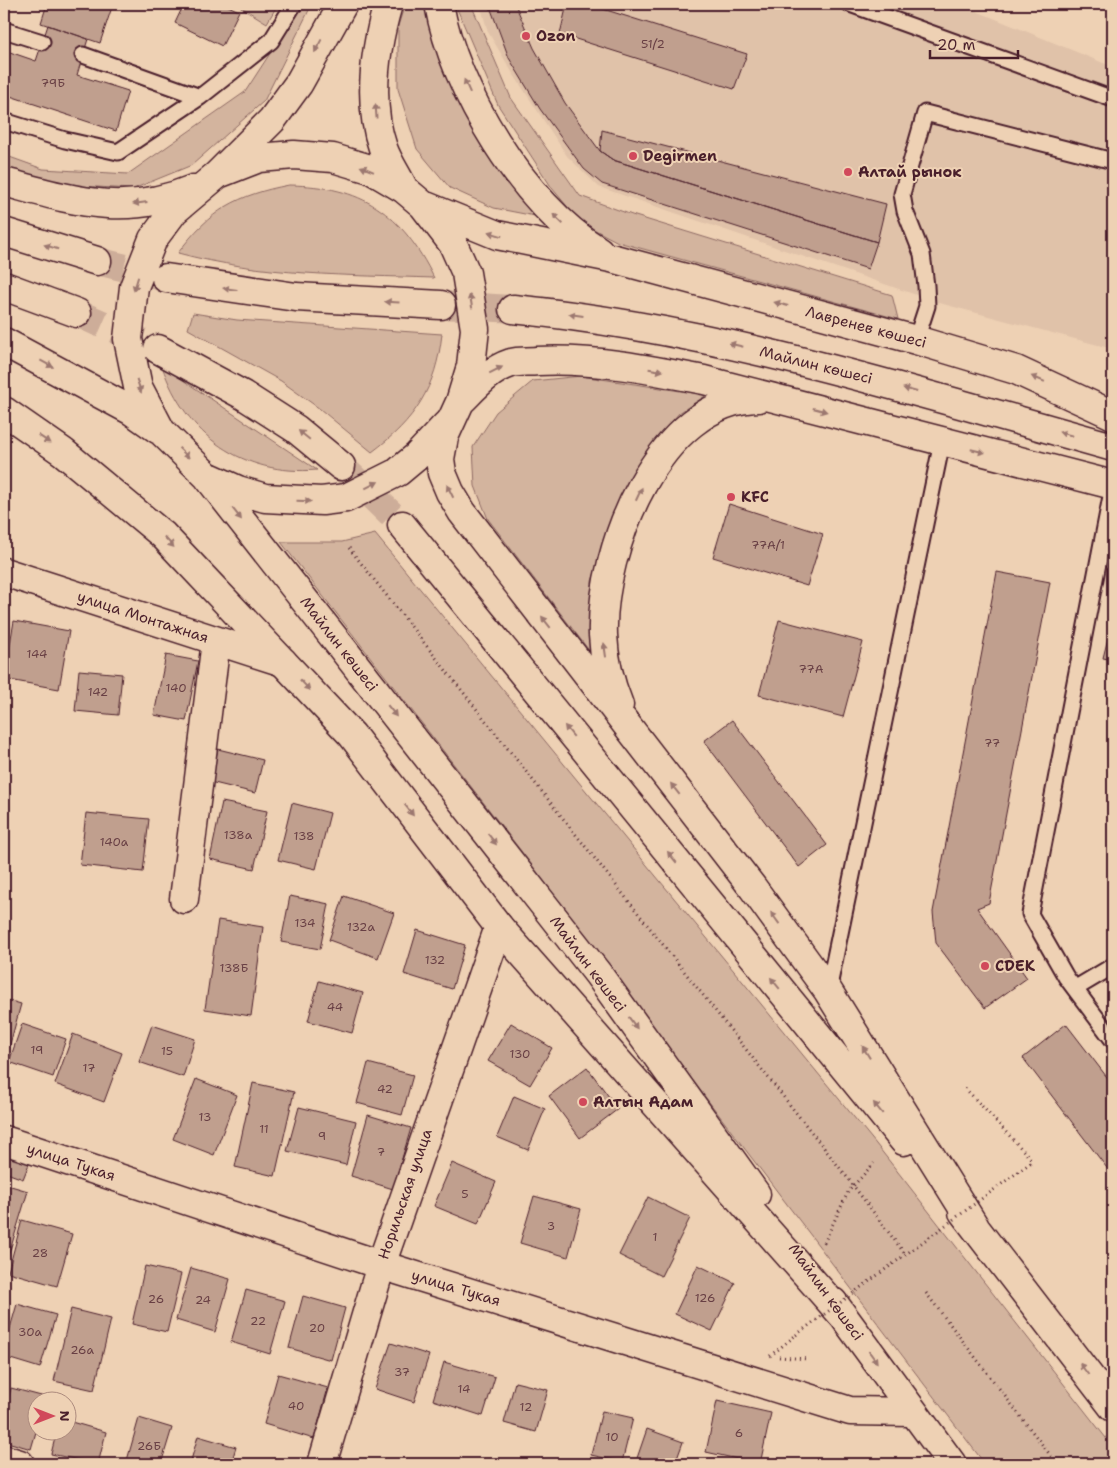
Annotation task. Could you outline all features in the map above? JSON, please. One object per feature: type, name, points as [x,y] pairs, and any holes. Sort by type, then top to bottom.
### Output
[{"type":"main road","points":[[161,431],[138,387],[128,339],[134,287],[154,239],[174,212],[272,120],[299,83],[343,4]]},
{"type":"main road","points":[[388,4],[377,41],[374,80],[377,121],[383,147],[413,197],[454,244],[466,273],[475,329],[471,366],[454,412],[440,460],[442,473],[450,492],[468,519],[629,730],[753,888],[828,990],[975,1227]]},
{"type":"main road","points":[[439,4],[454,56],[484,123],[516,173],[575,236],[611,258]]},
{"type":"main road","points":[[4,182],[85,203],[116,205],[164,200],[259,158],[294,156],[333,158],[370,169],[413,197],[497,235],[611,258]]},
{"type":"main road","points":[[4,232],[97,261]]},
{"type":"main road","name":"Лавренев көшесі","points":[[611,258],[916,340],[1016,370],[1113,415]]},
{"type":"main road","points":[[166,278],[296,297],[441,305]]},
{"type":"main road","points":[[4,286],[77,313]]},
{"type":"main road","name":"Майлин көшесі","points":[[513,309],[574,315],[640,325],[776,354],[1113,447]]},
{"type":"main road","points":[[4,342],[132,411],[161,431],[207,476],[238,490],[265,498],[322,501],[346,498],[398,472],[416,457],[489,373],[512,363],[556,360],[595,362],[657,370],[1113,485]]},
{"type":"main road","points":[[158,349],[250,400],[296,429],[341,466]]},
{"type":"main road","points":[[629,730],[609,680],[603,636],[604,608],[616,546],[631,511],[643,484],[660,457],[676,438],[695,422],[731,401],[773,398]]},
{"type":"main road","points":[[4,411],[63,452],[163,535],[352,736],[499,927],[844,1317]]},
{"type":"main road","name":"Майлин көшесі","points":[[207,476],[598,974],[912,1412],[952,1464]]},
{"type":"main road","points":[[402,525],[975,1227],[1113,1407]]},
{"type":"main road","name":"улица Монтажная","points":[[4,572],[283,662]]},
{"type":"main road","points":[[184,899],[216,641]]},
{"type":"main road","name":"Норильская улица","points":[[322,1464],[381,1265],[499,927]]},
{"type":"main road","name":"улица Тукая","points":[[4,1140],[381,1265],[850,1411],[912,1412]]},
{"type":"main road","points":[[4,1459],[20,1464]]},
{"type":"lane","points":[[4,121],[65,140],[118,152],[200,97],[271,41],[294,4]]},
{"type":"lane","points":[[850,4],[1113,99]]},
{"type":"lane","points":[[4,30],[42,42]]},
{"type":"lane","points":[[83,55],[200,97]]},
{"type":"lane","points":[[916,340],[927,306],[926,286],[922,254],[905,211],[902,194],[925,113],[1113,161]]},
{"type":"lane","points":[[828,990],[942,442]]},
{"type":"lane","points":[[1113,485],[1106,568],[1030,914],[1066,977],[1113,1040]]},
{"type":"lane","points":[[1076,988],[1113,966]]},
{"type":"path","points":[[349,548],[843,1172],[905,1254]]},
{"type":"path","points":[[808,1359],[769,1356],[796,1334],[1033,1161],[965,1088]]},
{"type":"path","points":[[824,1244],[848,1192],[874,1163]]},
{"type":"path","points":[[926,1293],[1057,1464]]},
{"type":"shaded area","points":[[236,4],[278,4],[267,23]]},
{"type":"shaded area","points":[[302,4],[312,4],[264,101],[192,165],[133,189],[42,184],[4,171],[4,155],[43,169],[128,174],[245,92]]},
{"type":"shaded area","points":[[405,4],[427,4],[477,133],[535,216],[494,208],[450,188],[417,149],[398,89],[398,26]]},
{"type":"shaded area","points":[[455,4],[471,4],[511,98],[580,196],[632,215],[892,295],[898,319],[618,242],[580,222],[552,188],[498,105]]},
{"type":"shaded area","name":"Алтай рынок","points":[[480,4],[959,4],[1113,67],[1113,349],[943,304],[599,187],[567,156],[512,72],[488,32]]},
{"type":"shaded area","points":[[289,185],[338,191],[359,198],[377,208],[393,220],[408,236],[422,255],[434,278],[337,275],[273,270],[210,261],[178,253],[213,215],[226,207],[254,194]]},
{"type":"shaded area","points":[[193,313],[237,320],[442,334],[435,371],[421,401],[400,428],[372,452],[320,409],[281,381],[188,329]]},
{"type":"shaded area","points":[[162,366],[317,470],[290,470],[265,466],[242,458],[221,447],[202,431],[186,413],[173,391]]},
{"type":"shaded area","points":[[581,376],[707,395],[679,413],[647,452],[613,521],[592,581],[591,653],[488,519],[475,486],[473,447],[496,412],[533,381]]},
{"type":"shaded area","points":[[375,534],[876,1144],[1113,1447],[1113,1464],[985,1464],[706,1098],[535,869],[281,542],[342,542]]},
{"type":"building","points":[[47,4],[113,4],[100,43],[41,23]]},
{"type":"building","points":[[184,4],[224,4],[239,11],[222,46],[175,23]]},
{"type":"building","points":[[489,4],[515,4],[534,48],[565,103],[600,151],[613,160],[877,242],[868,269],[602,184],[584,169],[540,109],[509,58]]},
{"type":"building","points":[[567,4],[587,4],[747,54],[734,89],[560,34]]},
{"type":"building","points":[[48,25],[88,39],[77,75],[128,91],[116,131],[4,94],[4,50],[36,61]]},
{"type":"building","points":[[602,130],[886,204],[877,242],[613,160],[600,151]]},
{"type":"building","points":[[729,504],[823,534],[807,586],[713,557]]},
{"type":"building","points":[[997,572],[1050,582],[989,903],[977,908],[1027,978],[985,1008],[936,943],[933,912]]},
{"type":"building","points":[[1113,618],[1113,660],[1103,658]]},
{"type":"building","points":[[779,620],[863,642],[843,717],[759,695]]},
{"type":"building","points":[[14,621],[69,631],[59,689],[4,679]]},
{"type":"building","points":[[166,655],[198,661],[186,721],[154,715]]},
{"type":"building","points":[[79,670],[122,674],[118,715],[75,711]]},
{"type":"building","points":[[732,720],[827,845],[799,867],[704,741]]},
{"type":"building","points":[[218,749],[263,760],[255,793],[210,782]]},
{"type":"building","points":[[222,802],[267,811],[254,869],[210,859]]},
{"type":"building","points":[[292,803],[330,813],[316,869],[278,860]]},
{"type":"building","points":[[86,813],[149,819],[143,872],[80,865]]},
{"type":"building","points":[[290,896],[329,904],[320,949],[281,942]]},
{"type":"building","points":[[344,896],[394,913],[378,958],[329,940]]},
{"type":"building","points":[[218,920],[263,927],[251,1016],[205,1009]]},
{"type":"building","points":[[417,930],[465,945],[452,989],[404,974]]},
{"type":"building","points":[[319,981],[363,993],[352,1033],[308,1021]]},
{"type":"building","points":[[4,999],[21,1004],[4,1066]]},
{"type":"building","points":[[511,1023],[552,1048],[530,1085],[488,1061]]},
{"type":"building","points":[[22,1024],[66,1039],[53,1077],[9,1062]]},
{"type":"building","points":[[1066,1024],[1113,1085],[1113,1176],[1023,1058]]},
{"type":"building","points":[[152,1025],[195,1039],[183,1077],[139,1062]]},
{"type":"building","points":[[73,1034],[122,1053],[104,1102],[55,1084]]},
{"type":"building","points":[[368,1063],[413,1075],[402,1115],[357,1103]]},
{"type":"building","name":"Алтын Адам","points":[[587,1067],[618,1109],[580,1138],[549,1096]]},
{"type":"building","points":[[196,1079],[237,1095],[214,1155],[173,1139]]},
{"type":"building","points":[[253,1083],[294,1092],[275,1176],[235,1167]]},
{"type":"building","points":[[514,1096],[545,1109],[528,1150],[497,1137]]},
{"type":"building","points":[[299,1107],[356,1121],[346,1165],[287,1151]]},
{"type":"building","points":[[368,1115],[411,1128],[393,1189],[351,1176]]},
{"type":"building","points":[[4,1149],[31,1159],[23,1179],[4,1172]]},
{"type":"building","points":[[452,1163],[496,1182],[478,1224],[434,1206]]},
{"type":"building","points":[[4,1184],[28,1191],[4,1270]]},
{"type":"building","points":[[534,1196],[581,1209],[568,1257],[520,1243]]},
{"type":"building","points":[[648,1197],[690,1218],[661,1276],[619,1255]]},
{"type":"building","points":[[22,1220],[72,1234],[57,1286],[8,1272]]},
{"type":"building","points":[[698,1265],[735,1283],[712,1331],[675,1314]]},
{"type":"building","points":[[145,1266],[181,1274],[167,1332],[132,1324]]},
{"type":"building","points":[[191,1268],[230,1279],[215,1332],[176,1320]]},
{"type":"building","points":[[246,1290],[285,1301],[270,1354],[231,1342]]},
{"type":"building","points":[[303,1296],[345,1308],[331,1360],[289,1348]]},
{"type":"building","points":[[17,1304],[56,1315],[40,1368],[4,1357],[4,1349]]},
{"type":"building","points":[[71,1309],[111,1319],[94,1390],[54,1381]]},
{"type":"building","points":[[391,1343],[429,1355],[414,1402],[375,1389]]},
{"type":"building","points":[[444,1362],[495,1377],[483,1416],[433,1400]]},
{"type":"building","points":[[278,1374],[328,1388],[314,1439],[264,1424]]},
{"type":"building","points":[[515,1382],[548,1390],[536,1432],[504,1423]]},
{"type":"building","points":[[11,1388],[28,1392],[28,1440],[34,1440],[31,1449],[4,1441],[4,1416]]},
{"type":"building","points":[[717,1401],[771,1413],[760,1464],[706,1452]]},
{"type":"building","points":[[602,1411],[633,1418],[622,1462],[591,1455]]},
{"type":"building","points":[[139,1418],[172,1428],[161,1464],[126,1464]]},
{"type":"building","points":[[78,1424],[106,1432],[98,1464],[51,1454],[54,1440],[78,1440]]},
{"type":"building","points":[[647,1429],[683,1442],[675,1464],[635,1464]]},
{"type":"building","points":[[198,1436],[236,1447],[231,1464],[190,1464]]},
{"type":"tunnel","points":[[97,261],[162,277]]},
{"type":"tunnel","points":[[441,305],[513,309]]},
{"type":"tunnel","points":[[77,313],[158,349]]},
{"type":"tunnel","points":[[341,466],[402,525]]},
{"type":"place","name":"Ozon","points":[[526,36]]},
{"type":"place","name":"Degirmen","points":[[633,156]]},
{"type":"place","name":"Алтай рынок","points":[[848,172]]},
{"type":"place","name":"KFC","points":[[731,497]]},
{"type":"place","name":"CDEK","points":[[985,966]]},
{"type":"place","name":"Алтын Адам","points":[[583,1102]]}]
